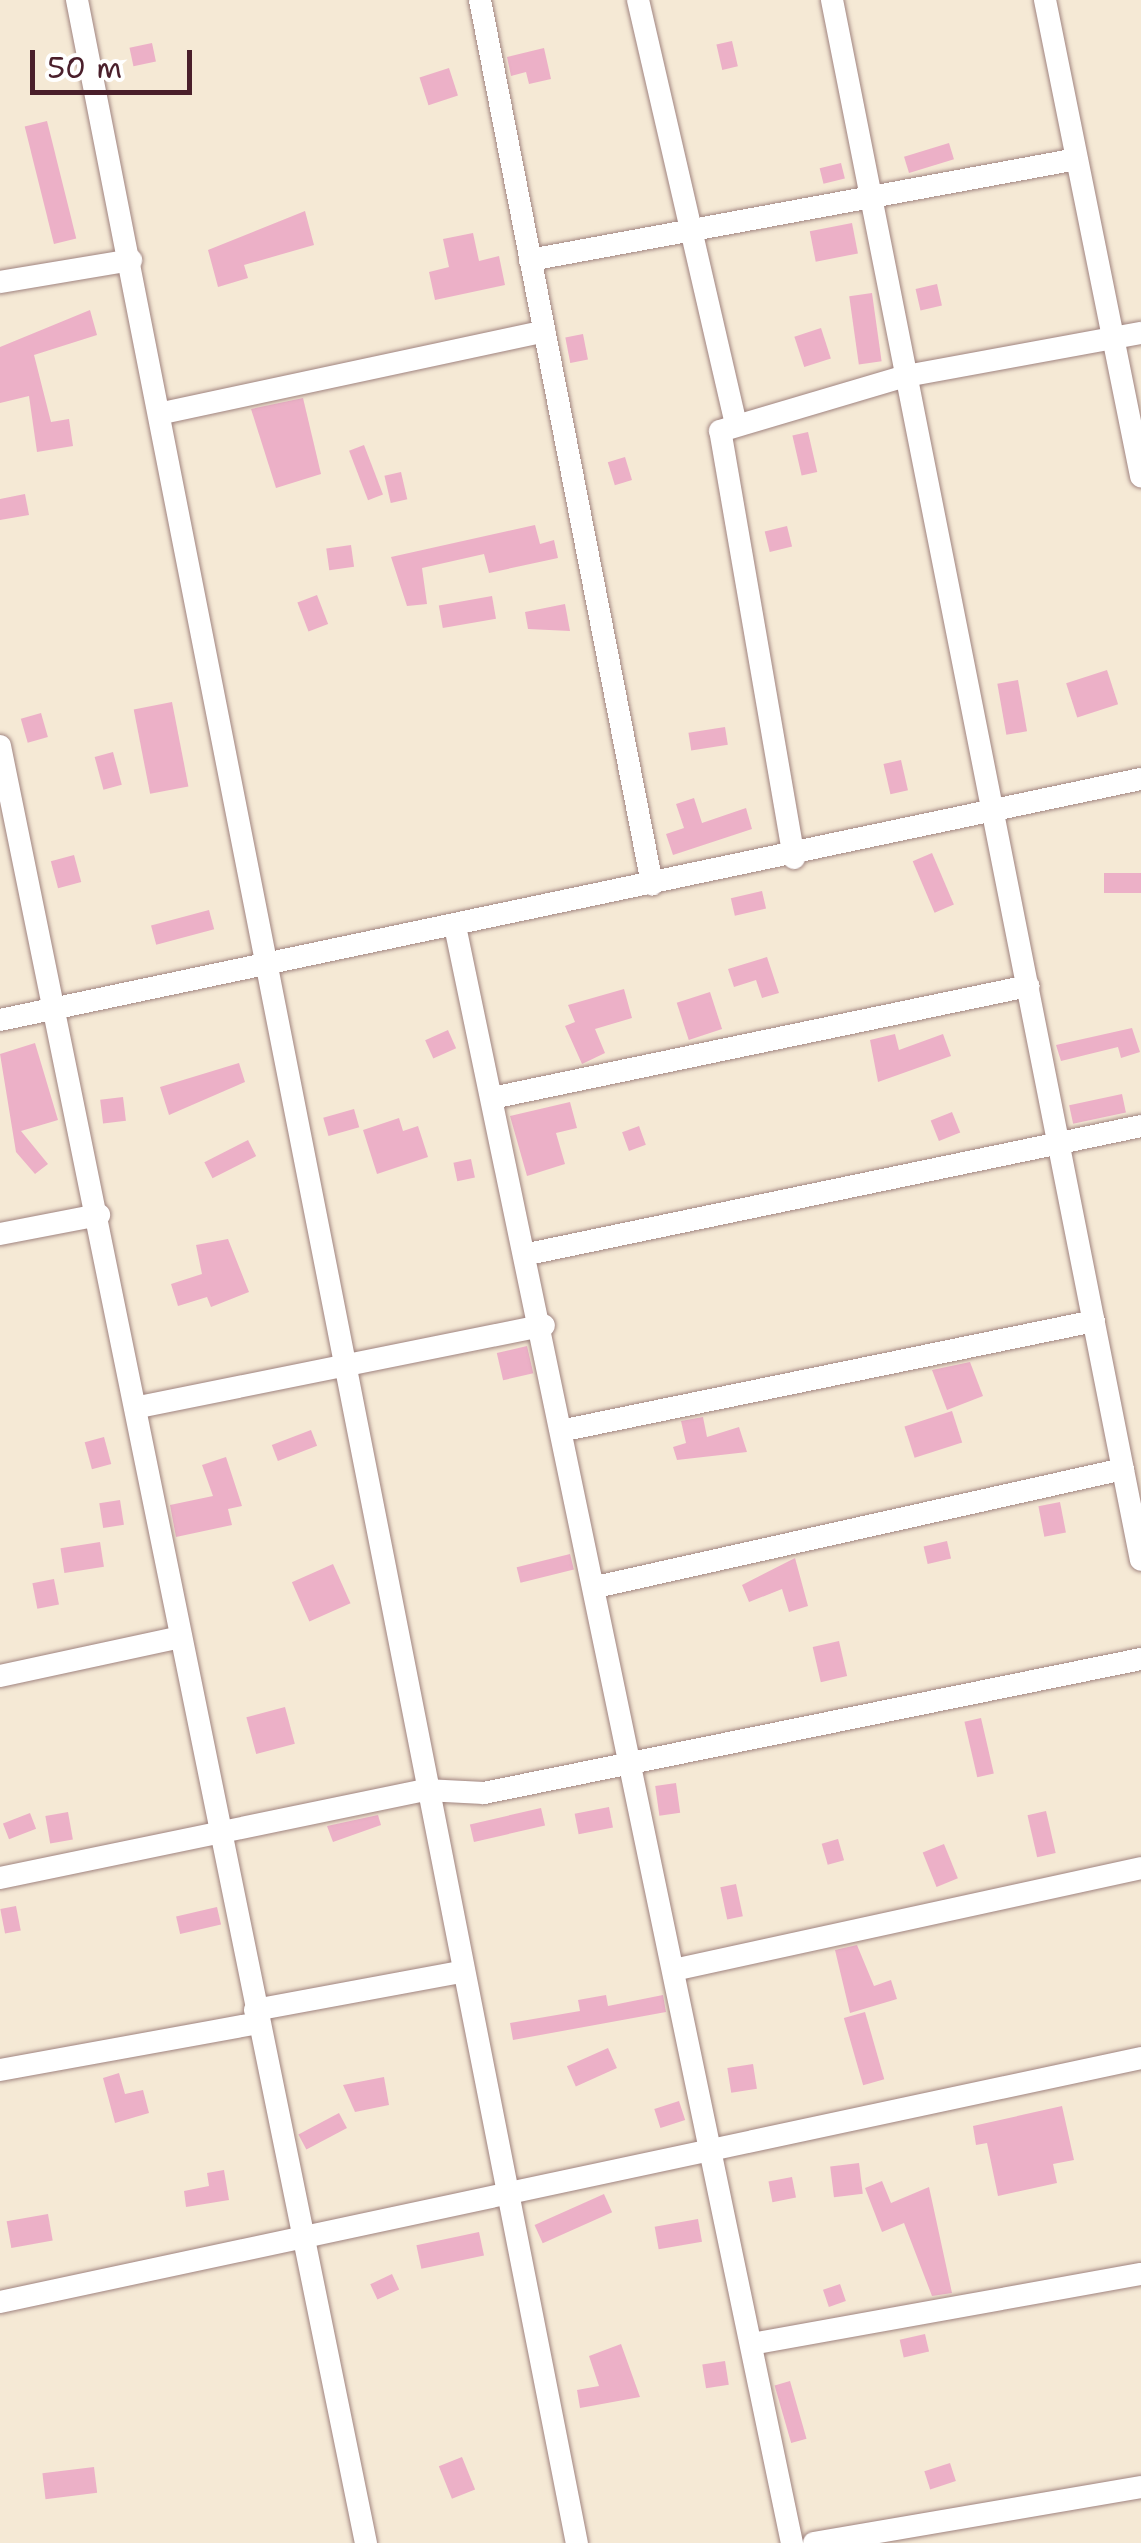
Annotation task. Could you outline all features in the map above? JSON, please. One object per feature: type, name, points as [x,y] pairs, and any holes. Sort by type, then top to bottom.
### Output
[{"type":"street","points":[[77,0],[272,968],[341,1361],[501,2191],[578,2543]]},
{"type":"street","points":[[480,0],[652,884]]},
{"type":"street","points":[[638,0],[686,228],[735,421]]},
{"type":"street","points":[[832,0],[1141,1560]]},
{"type":"street","points":[[1045,0],[1141,476]]},
{"type":"street","points":[[530,260],[870,191],[1077,158]]},
{"type":"street","points":[[0,282],[131,260]]},
{"type":"street","points":[[163,414],[544,331]]},
{"type":"street","points":[[794,858],[718,454],[720,431],[735,421],[906,376],[1141,334]]},
{"type":"street","points":[[0,746],[7,816],[56,1009],[139,1407],[214,1834],[257,2016],[366,2543]]},
{"type":"street","points":[[0,1020],[272,968],[1141,780]]},
{"type":"street","points":[[454,926],[544,1324],[596,1587],[636,1762],[709,2148],[757,2344],[792,2543]]},
{"type":"street","points":[[492,1098],[1028,986]]},
{"type":"street","points":[[528,1254],[1141,1126]]},
{"type":"street","points":[[0,1234],[99,1215]]},
{"type":"street","points":[[565,1430],[1094,1320]]},
{"type":"street","points":[[139,1407],[341,1361],[544,1324]]},
{"type":"street","points":[[596,1587],[1123,1469]]},
{"type":"street","points":[[0,1676],[181,1637]]},
{"type":"street","points":[[0,1878],[425,1790],[484,1793],[1141,1659]]},
{"type":"street","points":[[674,1970],[1141,1868]]},
{"type":"street","points":[[0,2070],[460,1972]]},
{"type":"street","points":[[0,2302],[501,2191],[1141,2058]]},
{"type":"street","points":[[757,2344],[1141,2274]]},
{"type":"street","points":[[814,2543],[1141,2486]]},
{"type":"building","points":[[732,41],[738,66],[722,70],[716,45]]},
{"type":"building","points":[[152,43],[156,62],[133,66],[130,48]]},
{"type":"building","points":[[544,48],[551,79],[529,84],[526,72],[511,76],[507,57]]},
{"type":"building","points":[[449,68],[458,96],[428,105],[420,78]]},
{"type":"building","points":[[47,121],[76,238],[54,244],[25,127]]},
{"type":"building","points":[[949,143],[954,159],[909,173],[904,157]]},
{"type":"building","points":[[841,163],[845,179],[824,184],[820,168]]},
{"type":"building","points":[[305,211],[314,245],[244,265],[248,278],[218,287],[208,250]]},
{"type":"building","points":[[852,223],[858,253],[816,262],[810,231]]},
{"type":"building","points":[[473,233],[479,261],[499,256],[505,285],[435,300],[429,272],[449,267],[443,239]]},
{"type":"building","points":[[937,284],[942,305],[921,310],[916,289]]},
{"type":"building","points":[[872,293],[882,361],[859,365],[849,296]]},
{"type":"building","points":[[90,310],[97,335],[34,355],[51,422],[69,419],[73,446],[37,452],[29,396],[0,403],[0,347]]},
{"type":"building","points":[[821,328],[831,358],[804,367],[794,337]]},
{"type":"building","points":[[583,334],[588,360],[570,363],[565,337]]},
{"type":"building","points":[[303,398],[321,474],[276,488],[251,409]]},
{"type":"building","points":[[808,432],[817,472],[802,476],[792,436]]},
{"type":"building","points":[[364,445],[383,494],[368,500],[349,451]]},
{"type":"building","points":[[625,457],[632,480],[615,485],[608,462]]},
{"type":"building","points":[[401,472],[407,499],[391,503],[384,476]]},
{"type":"building","points":[[25,494],[29,515],[0,520],[0,499]]},
{"type":"building","points":[[535,525],[540,544],[554,540],[558,558],[489,573],[484,554],[422,568],[427,604],[407,606],[391,557]]},
{"type":"building","points":[[787,526],[792,546],[770,552],[765,532]]},
{"type":"building","points":[[351,545],[354,567],[329,570],[326,548]]},
{"type":"building","points":[[317,595],[328,624],[309,631],[297,603]]},
{"type":"building","points":[[492,596],[496,619],[443,628],[439,605]]},
{"type":"building","points":[[565,604],[570,631],[528,629],[525,612]]},
{"type":"building","points":[[1107,670],[1118,704],[1077,718],[1066,683]]},
{"type":"building","points":[[1018,680],[1027,731],[1006,735],[997,684]]},
{"type":"building","points":[[172,702],[188,786],[150,794],[134,709]]},
{"type":"building","points":[[41,713],[48,737],[28,743],[21,719]]},
{"type":"building","points":[[725,727],[728,745],[691,751],[688,733]]},
{"type":"building","points":[[113,752],[122,785],[103,790],[95,757]]},
{"type":"building","points":[[901,760],[908,790],[890,794],[883,764]]},
{"type":"building","points":[[694,798],[702,823],[746,808],[752,829],[673,855],[666,834],[684,828],[676,804]]},
{"type":"building","points":[[932,853],[954,905],[935,913],[913,861]]},
{"type":"building","points":[[74,855],[81,882],[58,888],[51,861]]},
{"type":"building","points":[[1104,873],[1141,873],[1141,893],[1104,893]]},
{"type":"building","points":[[762,891],[766,909],[735,916],[731,898]]},
{"type":"building","points":[[209,910],[214,929],[156,945],[151,926]]},
{"type":"building","points":[[767,957],[779,993],[762,998],[756,980],[734,987],[728,969]]},
{"type":"building","points":[[624,989],[632,1018],[595,1029],[605,1053],[582,1064],[565,1026],[575,1022],[568,1005]]},
{"type":"building","points":[[710,992],[722,1029],[689,1040],[677,1003]]},
{"type":"building","points":[[1132,1028],[1140,1052],[1121,1058],[1118,1047],[1061,1061],[1056,1045]]},
{"type":"building","points":[[448,1030],[456,1048],[433,1058],[425,1040]]},
{"type":"building","points":[[895,1034],[899,1050],[943,1034],[951,1056],[878,1082],[870,1040]]},
{"type":"building","points":[[35,1043],[58,1120],[21,1131],[48,1164],[35,1174],[16,1152],[0,1054]]},
{"type":"building","points":[[239,1063],[245,1082],[169,1115],[160,1087]]},
{"type":"building","points":[[1122,1094],[1126,1113],[1073,1124],[1069,1105]]},
{"type":"building","points":[[123,1097],[126,1121],[103,1124],[100,1100]]},
{"type":"building","points":[[570,1102],[577,1128],[556,1133],[565,1164],[527,1176],[510,1116]]},
{"type":"building","points":[[354,1109],[359,1127],[328,1136],[323,1118]]},
{"type":"building","points":[[952,1112],[960,1132],[939,1141],[931,1121]]},
{"type":"building","points":[[399,1118],[403,1131],[418,1126],[428,1157],[377,1174],[363,1130]]},
{"type":"building","points":[[639,1126],[646,1145],[629,1151],[622,1132]]},
{"type":"building","points":[[248,1140],[256,1156],[213,1178],[204,1162]]},
{"type":"building","points":[[471,1159],[475,1178],[457,1181],[453,1163]]},
{"type":"building","points":[[228,1239],[249,1292],[211,1307],[207,1297],[178,1306],[171,1284],[202,1274],[196,1245]]},
{"type":"building","points":[[527,1346],[533,1373],[503,1380],[497,1353]]},
{"type":"building","points":[[970,1362],[983,1396],[947,1410],[932,1370]]},
{"type":"building","points":[[952,1411],[962,1442],[915,1458],[904,1426]]},
{"type":"building","points":[[703,1417],[707,1437],[739,1427],[747,1452],[677,1460],[673,1447],[686,1443],[681,1421]]},
{"type":"building","points":[[311,1430],[317,1446],[278,1461],[272,1445]]},
{"type":"building","points":[[104,1437],[111,1464],[92,1469],[85,1442]]},
{"type":"building","points":[[226,1457],[242,1506],[228,1509],[232,1525],[176,1537],[170,1505],[213,1496],[202,1465]]},
{"type":"building","points":[[120,1500],[124,1525],[103,1528],[99,1503]]},
{"type":"building","points":[[1060,1502],[1066,1532],[1044,1537],[1038,1506]]},
{"type":"building","points":[[947,1541],[951,1559],[928,1564],[924,1546]]},
{"type":"building","points":[[100,1542],[104,1567],[64,1573],[60,1548]]},
{"type":"building","points":[[570,1554],[574,1570],[521,1583],[517,1567]]},
{"type":"building","points":[[795,1558],[808,1606],[789,1612],[782,1589],[749,1602],[742,1585]]},
{"type":"building","points":[[333,1564],[350,1603],[309,1622],[292,1582]]},
{"type":"building","points":[[54,1579],[59,1605],[37,1609],[32,1583]]},
{"type":"building","points":[[839,1641],[847,1676],[821,1682],[813,1647]]},
{"type":"building","points":[[285,1707],[295,1744],[256,1754],[246,1717]]},
{"type":"building","points":[[981,1718],[994,1774],[977,1777],[964,1722]]},
{"type":"building","points":[[676,1783],[680,1813],[659,1816],[655,1786]]},
{"type":"building","points":[[609,1807],[613,1828],[579,1834],[575,1814]]},
{"type":"building","points":[[541,1808],[545,1826],[474,1842],[470,1824]]},
{"type":"building","points":[[1046,1811],[1056,1853],[1037,1857],[1027,1815]]},
{"type":"building","points":[[68,1812],[73,1840],[50,1844],[45,1816]]},
{"type":"building","points":[[30,1813],[36,1829],[9,1839],[3,1823]]},
{"type":"building","points":[[378,1815],[381,1825],[333,1842],[327,1826]]},
{"type":"building","points":[[838,1839],[844,1860],[828,1865],[822,1844]]},
{"type":"building","points":[[944,1844],[958,1878],[937,1887],[923,1853]]},
{"type":"building","points":[[736,1884],[743,1916],[727,1920],[720,1887]]},
{"type":"building","points":[[16,1906],[21,1931],[5,1934],[0,1909]]},
{"type":"building","points":[[217,1907],[221,1925],[180,1934],[176,1916]]},
{"type":"building","points":[[857,1945],[874,1986],[891,1980],[897,1999],[850,2013],[835,1950]]},
{"type":"building","points":[[606,1995],[608,2006],[663,1995],[666,2012],[513,2040],[510,2023],[580,2011],[578,2000]]},
{"type":"building","points":[[865,2012],[884,2079],[863,2085],[844,2018]]},
{"type":"building","points":[[608,2048],[617,2068],[576,2086],[567,2066]]},
{"type":"building","points":[[753,2064],[757,2089],[731,2093],[727,2068]]},
{"type":"building","points":[[119,2073],[125,2094],[143,2090],[149,2113],[115,2123],[103,2078]]},
{"type":"building","points":[[384,2077],[389,2105],[355,2112],[343,2085]]},
{"type":"building","points":[[679,2101],[685,2120],[660,2128],[654,2109]]},
{"type":"building","points":[[1062,2106],[1074,2160],[1053,2164],[1057,2183],[998,2196],[987,2143],[976,2145],[973,2126]]},
{"type":"building","points":[[339,2113],[347,2128],[306,2150],[298,2135]]},
{"type":"building","points":[[859,2163],[863,2194],[834,2197],[830,2167]]},
{"type":"building","points":[[224,2170],[229,2200],[186,2207],[184,2191],[209,2186],[207,2173]]},
{"type":"building","points":[[792,2177],[796,2198],[772,2202],[768,2182]]},
{"type":"building","points":[[882,2181],[891,2203],[929,2187],[952,2293],[932,2296],[904,2223],[882,2232],[865,2188]]},
{"type":"building","points":[[604,2194],[612,2212],[543,2243],[535,2225]]},
{"type":"building","points":[[48,2214],[53,2241],[11,2248],[7,2221]]},
{"type":"building","points":[[698,2219],[702,2242],[659,2249],[655,2227]]},
{"type":"building","points":[[479,2232],[484,2255],[421,2269],[416,2245]]},
{"type":"building","points":[[392,2274],[399,2289],[377,2300],[370,2284]]},
{"type":"building","points":[[840,2284],[846,2301],[829,2307],[823,2290]]},
{"type":"building","points":[[925,2334],[929,2352],[904,2357],[900,2340]]},
{"type":"building","points":[[621,2344],[640,2397],[580,2408],[577,2390],[599,2386],[589,2356]]},
{"type":"building","points":[[725,2361],[729,2385],[706,2388],[702,2365]]},
{"type":"building","points":[[790,2381],[807,2439],[791,2443],[775,2385]]},
{"type":"building","points":[[462,2457],[475,2489],[452,2499],[439,2466]]},
{"type":"building","points":[[950,2463],[956,2481],[930,2489],[924,2471]]},
{"type":"building","points":[[94,2467],[97,2493],[46,2499],[42,2473]]}]
